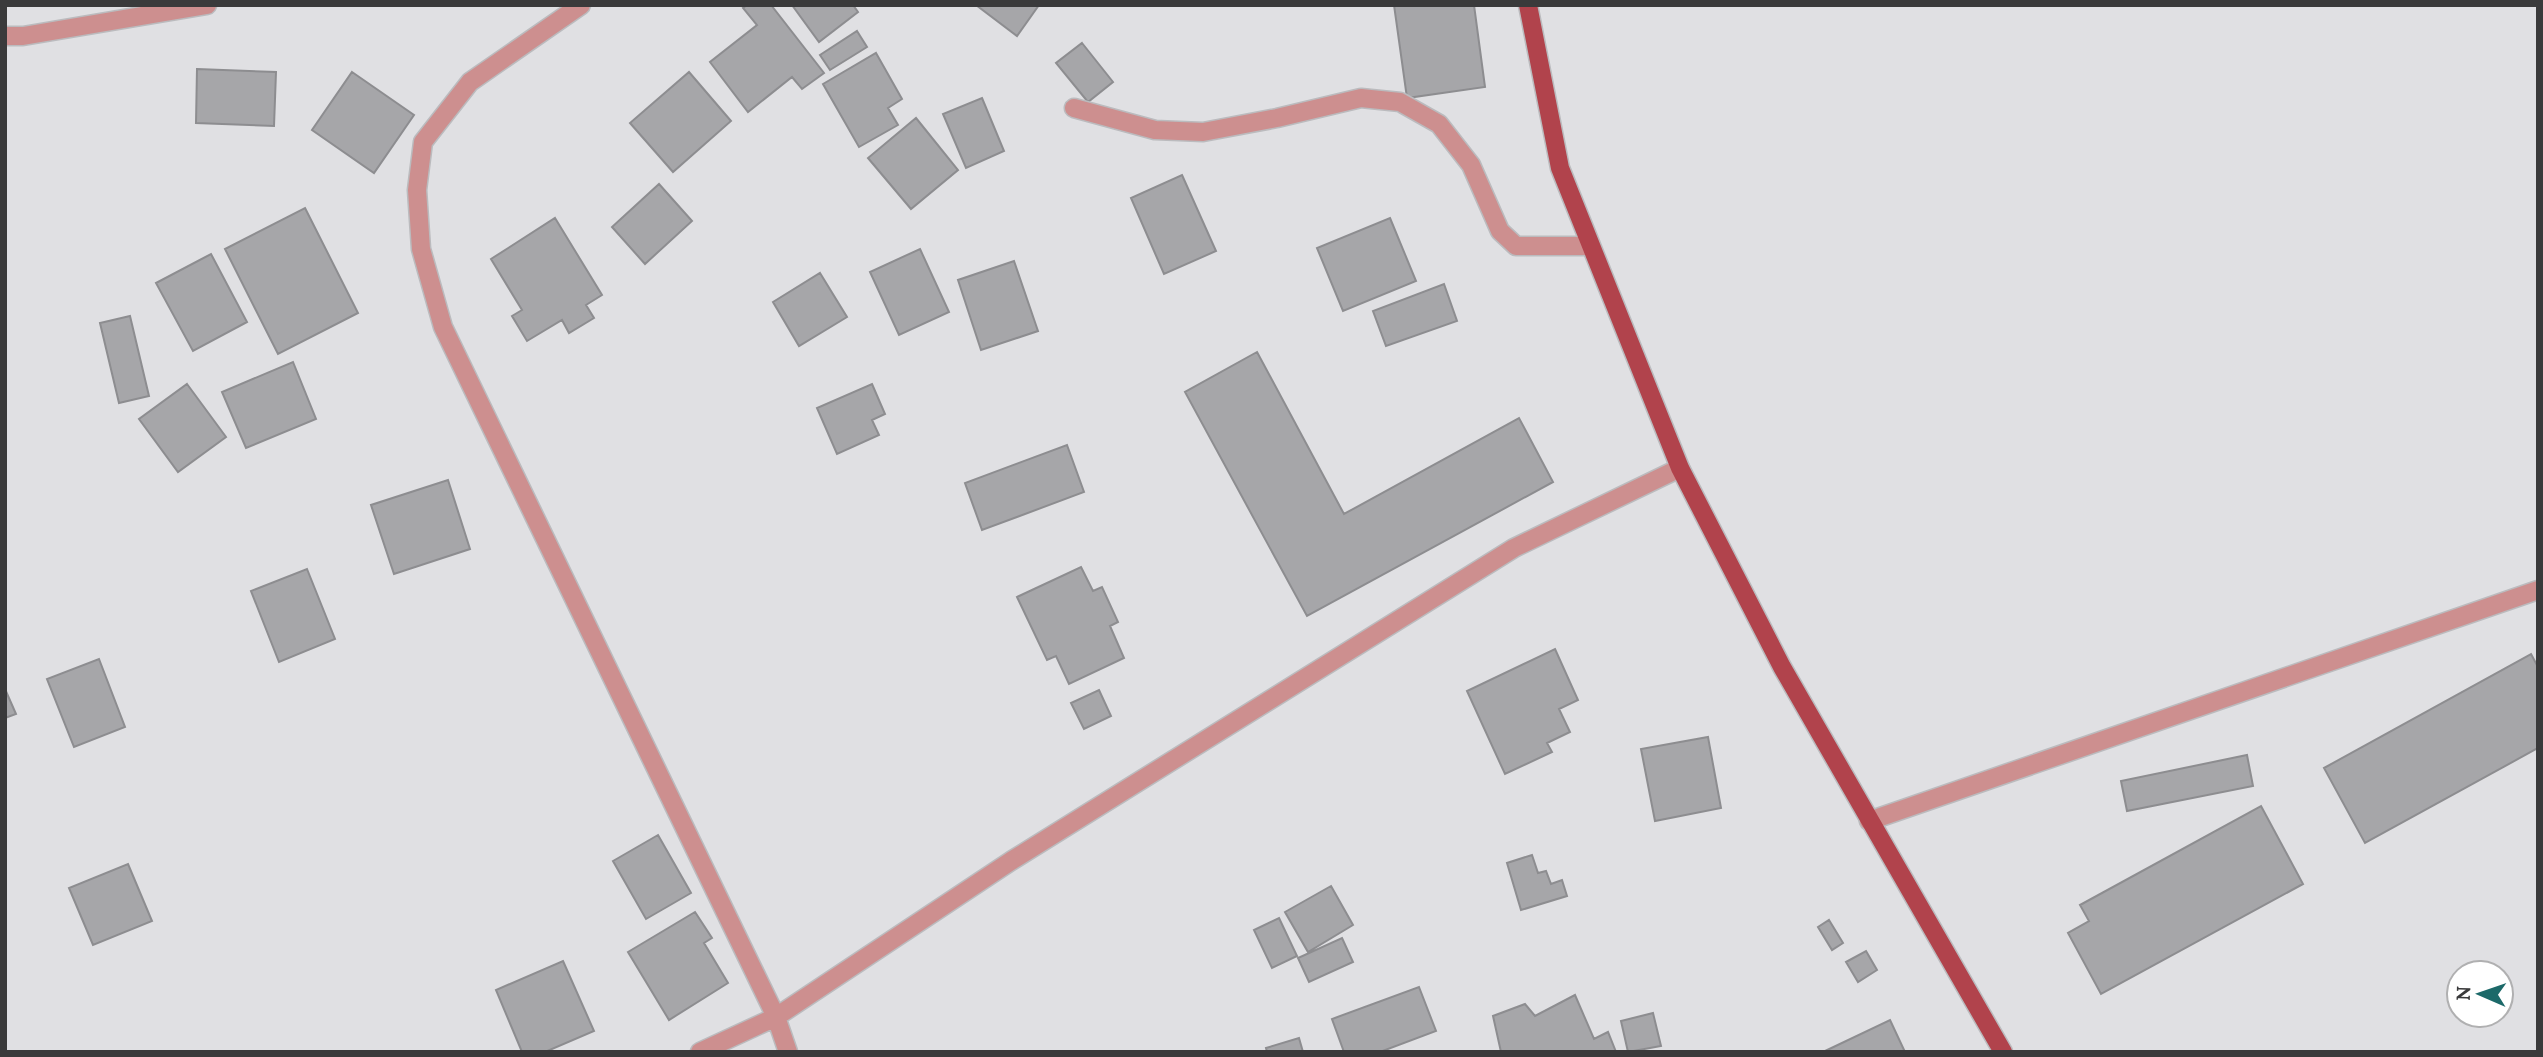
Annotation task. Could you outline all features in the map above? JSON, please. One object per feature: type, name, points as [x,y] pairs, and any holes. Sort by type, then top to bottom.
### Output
[{"type":"main road","points":[[1528,5],[1560,168],[1680,468],[1782,667],[2003,1052]]},
{"type":"street","points":[[5,36],[23,36],[207,5]]},
{"type":"street","points":[[581,5],[470,82],[422,142],[417,190],[421,249],[443,327],[776,1017],[788,1052]]},
{"type":"street","points":[[1074,108],[1155,130],[1203,132],[1361,98],[1400,102],[1439,124],[1471,165],[1500,231],[1516,246],[1590,246]]},
{"type":"street","points":[[700,1052],[776,1017],[1011,861],[1514,548],[1680,468]]},
{"type":"street","points":[[1870,821],[2538,590]]},
{"type":"building","points":[[747,5],[771,5],[824,73],[802,89],[792,77],[748,112],[710,62],[757,25],[743,8]]},
{"type":"building","points":[[792,5],[853,5],[858,12],[819,42]]},
{"type":"building","points":[[976,5],[1039,5],[1017,36]]},
{"type":"building","points":[[1394,5],[1474,5],[1485,87],[1407,98]]},
{"type":"building","points":[[857,31],[867,47],[830,70],[820,55]]},
{"type":"building","points":[[1082,43],[1113,82],[1088,102],[1056,63]]},
{"type":"building","points":[[876,53],[902,99],[888,108],[898,125],[859,147],[823,84]]},
{"type":"building","points":[[197,69],[276,72],[274,126],[196,123]]},
{"type":"building","points":[[352,72],[414,115],[374,173],[312,130]]},
{"type":"building","points":[[689,72],[731,121],[673,172],[630,123]]},
{"type":"building","points":[[982,98],[1004,151],[966,168],[943,114]]},
{"type":"building","points":[[916,118],[958,170],[911,209],[868,158]]},
{"type":"building","points":[[1182,175],[1216,251],[1164,274],[1131,198]]},
{"type":"building","points":[[659,184],[692,221],[645,264],[612,227]]},
{"type":"building","points":[[305,208],[358,313],[278,354],[225,249]]},
{"type":"building","points":[[555,218],[602,295],[586,305],[594,318],[569,333],[562,320],[527,341],[512,316],[522,310],[491,259]]},
{"type":"building","points":[[1390,218],[1416,281],[1343,311],[1317,248]]},
{"type":"building","points":[[920,249],[949,312],[899,335],[870,272]]},
{"type":"building","points":[[211,254],[247,322],[193,351],[156,283]]},
{"type":"building","points":[[1014,261],[1038,331],[981,350],[958,280]]},
{"type":"building","points":[[820,273],[847,317],[799,346],[773,302]]},
{"type":"building","points":[[1444,284],[1457,321],[1386,346],[1373,311]]},
{"type":"building","points":[[130,316],[149,396],[119,403],[100,323]]},
{"type":"building","points":[[1257,352],[1344,514],[1519,418],[1553,482],[1307,616],[1185,392]]},
{"type":"building","points":[[293,362],[316,419],[246,448],[222,392]]},
{"type":"building","points":[[187,384],[226,437],[178,472],[139,419]]},
{"type":"building","points":[[872,384],[885,414],[872,420],[879,435],[837,454],[817,408]]},
{"type":"building","points":[[1067,445],[1084,492],[982,530],[965,483]]},
{"type":"building","points":[[448,480],[470,549],[394,574],[371,505]]},
{"type":"building","points":[[1081,567],[1093,591],[1102,587],[1118,622],[1110,626],[1124,658],[1069,684],[1056,656],[1047,660],[1017,597]]},
{"type":"building","points":[[307,569],[335,639],[279,662],[251,591]]},
{"type":"building","points":[[1555,649],[1578,700],[1559,709],[1570,732],[1547,743],[1552,752],[1505,774],[1467,691]]},
{"type":"building","points":[[2531,654],[2538,667],[2538,748],[2365,843],[2324,768]]},
{"type":"building","points":[[99,659],[125,727],[74,747],[47,679]]},
{"type":"building","points":[[5,689],[16,714],[5,718]]},
{"type":"building","points":[[1099,690],[1111,716],[1084,729],[1071,703]]},
{"type":"building","points":[[1708,737],[1721,808],[1655,821],[1641,749]]},
{"type":"building","points":[[2247,755],[2253,786],[2127,811],[2121,781]]},
{"type":"building","points":[[2261,806],[2303,884],[2101,994],[2068,933],[2089,921],[2080,905]]},
{"type":"building","points":[[658,835],[691,893],[646,919],[613,861]]},
{"type":"building","points":[[1532,855],[1538,873],[1546,871],[1551,884],[1562,880],[1567,896],[1521,910],[1507,863]]},
{"type":"building","points":[[128,864],[152,921],[93,945],[69,888]]},
{"type":"building","points":[[1331,886],[1353,925],[1308,952],[1285,912]]},
{"type":"building","points":[[695,912],[712,938],[704,943],[728,983],[669,1020],[628,952]]},
{"type":"building","points":[[1279,918],[1297,956],[1272,968],[1254,930]]},
{"type":"building","points":[[1829,920],[1843,943],[1832,950],[1818,927]]},
{"type":"building","points":[[1342,938],[1353,962],[1309,982],[1298,958]]},
{"type":"building","points":[[1866,951],[1877,970],[1858,982],[1846,962]]},
{"type":"building","points":[[563,961],[594,1031],[545,1052],[522,1052],[496,990]]},
{"type":"building","points":[[1419,987],[1436,1031],[1380,1052],[1344,1052],[1332,1019]]},
{"type":"building","points":[[1575,995],[1594,1039],[1608,1032],[1616,1052],[1501,1052],[1493,1016],[1525,1004],[1535,1016]]},
{"type":"building","points":[[1653,1013],[1661,1046],[1628,1052],[1621,1021]]},
{"type":"building","points":[[1890,1020],[1905,1052],[1823,1052]]},
{"type":"building","points":[[1299,1038],[1303,1052],[1267,1052],[1266,1048]]}]
